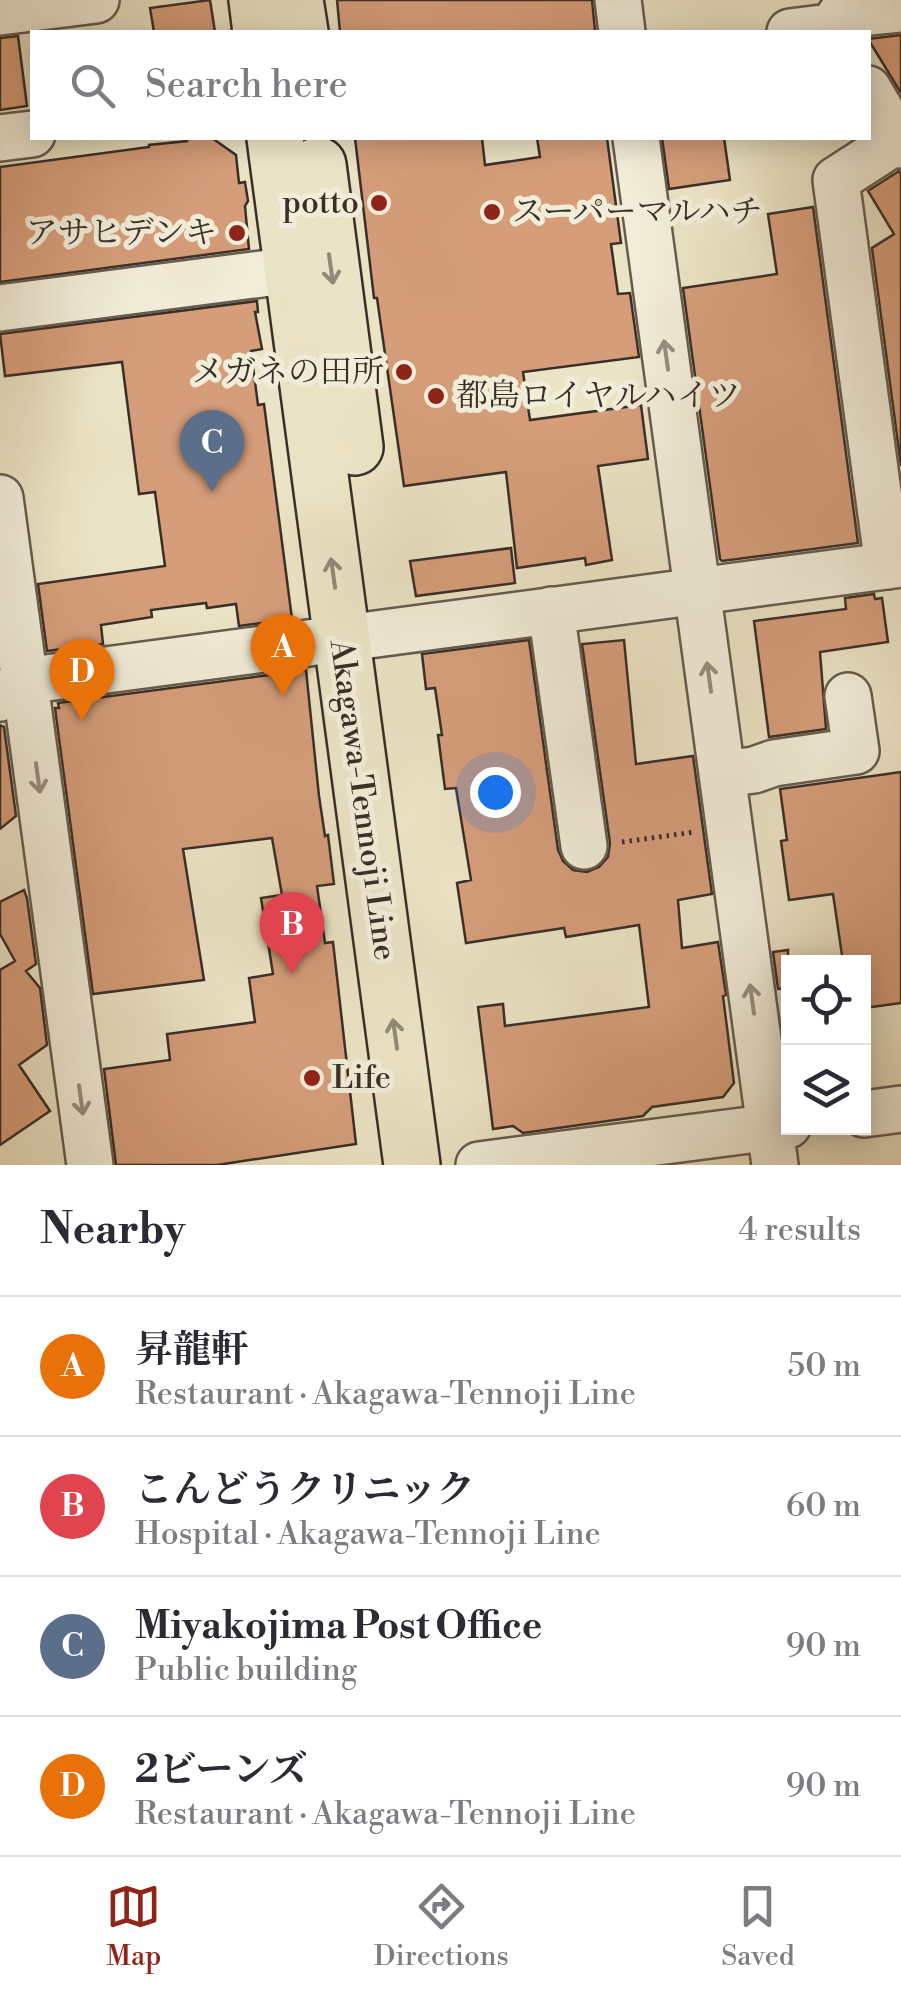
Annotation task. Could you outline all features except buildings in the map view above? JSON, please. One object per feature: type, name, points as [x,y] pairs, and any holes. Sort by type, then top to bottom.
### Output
[{"type":"main road","points":[[257,0],[261,30]]},
{"type":"main road","points":[[296,0],[300,30]]},
{"type":"main road","name":"Akagawa-Tennoji Line","points":[[275,140],[292,270],[360,636],[450,1165]]},
{"type":"main road","name":"Akagawa-Tennoji Line","points":[[314,140],[412,1165]]},
{"type":"street","points":[[0,12],[96,0]]},
{"type":"street","points":[[618,0],[622,30]]},
{"type":"street","points":[[797,30],[901,8]]},
{"type":"street","points":[[12,690],[360,636],[894,565],[836,180],[899,142],[871,93]]},
{"type":"street","points":[[0,138],[30,134]]},
{"type":"street","points":[[478,1165],[778,1139],[722,774],[636,140]]},
{"type":"street","points":[[0,308],[292,270]]},
{"type":"street","points":[[0,498],[12,690],[90,1165]]},
{"type":"street","points":[[551,610],[584,846]]},
{"type":"street","points":[[722,774],[856,752],[848,696]]},
{"type":"street","points":[[871,1113],[901,1109]]},
{"type":"path","points":[[584,846],[695,832]]},
{"type":"place","name":"potto","points":[[379,203]]},
{"type":"place","name":"スーパーマルハチ","points":[[492,212]]},
{"type":"place","name":"アサヒデンキ","points":[[237,233]]},
{"type":"place","name":"メガネの田所","points":[[404,372]]},
{"type":"place","name":"都島ロイヤルハイツ","points":[[436,396]]},
{"type":"place","name":"Miyakojima Post Office","points":[[212,492]]},
{"type":"place","name":"昇龍軒","points":[[283,696]]},
{"type":"place","name":"2ビーンズ","points":[[82,721]]},
{"type":"place","name":"こんどうクリニック","points":[[292,974]]},
{"type":"place","name":"Life","points":[[312,1078]]}]
